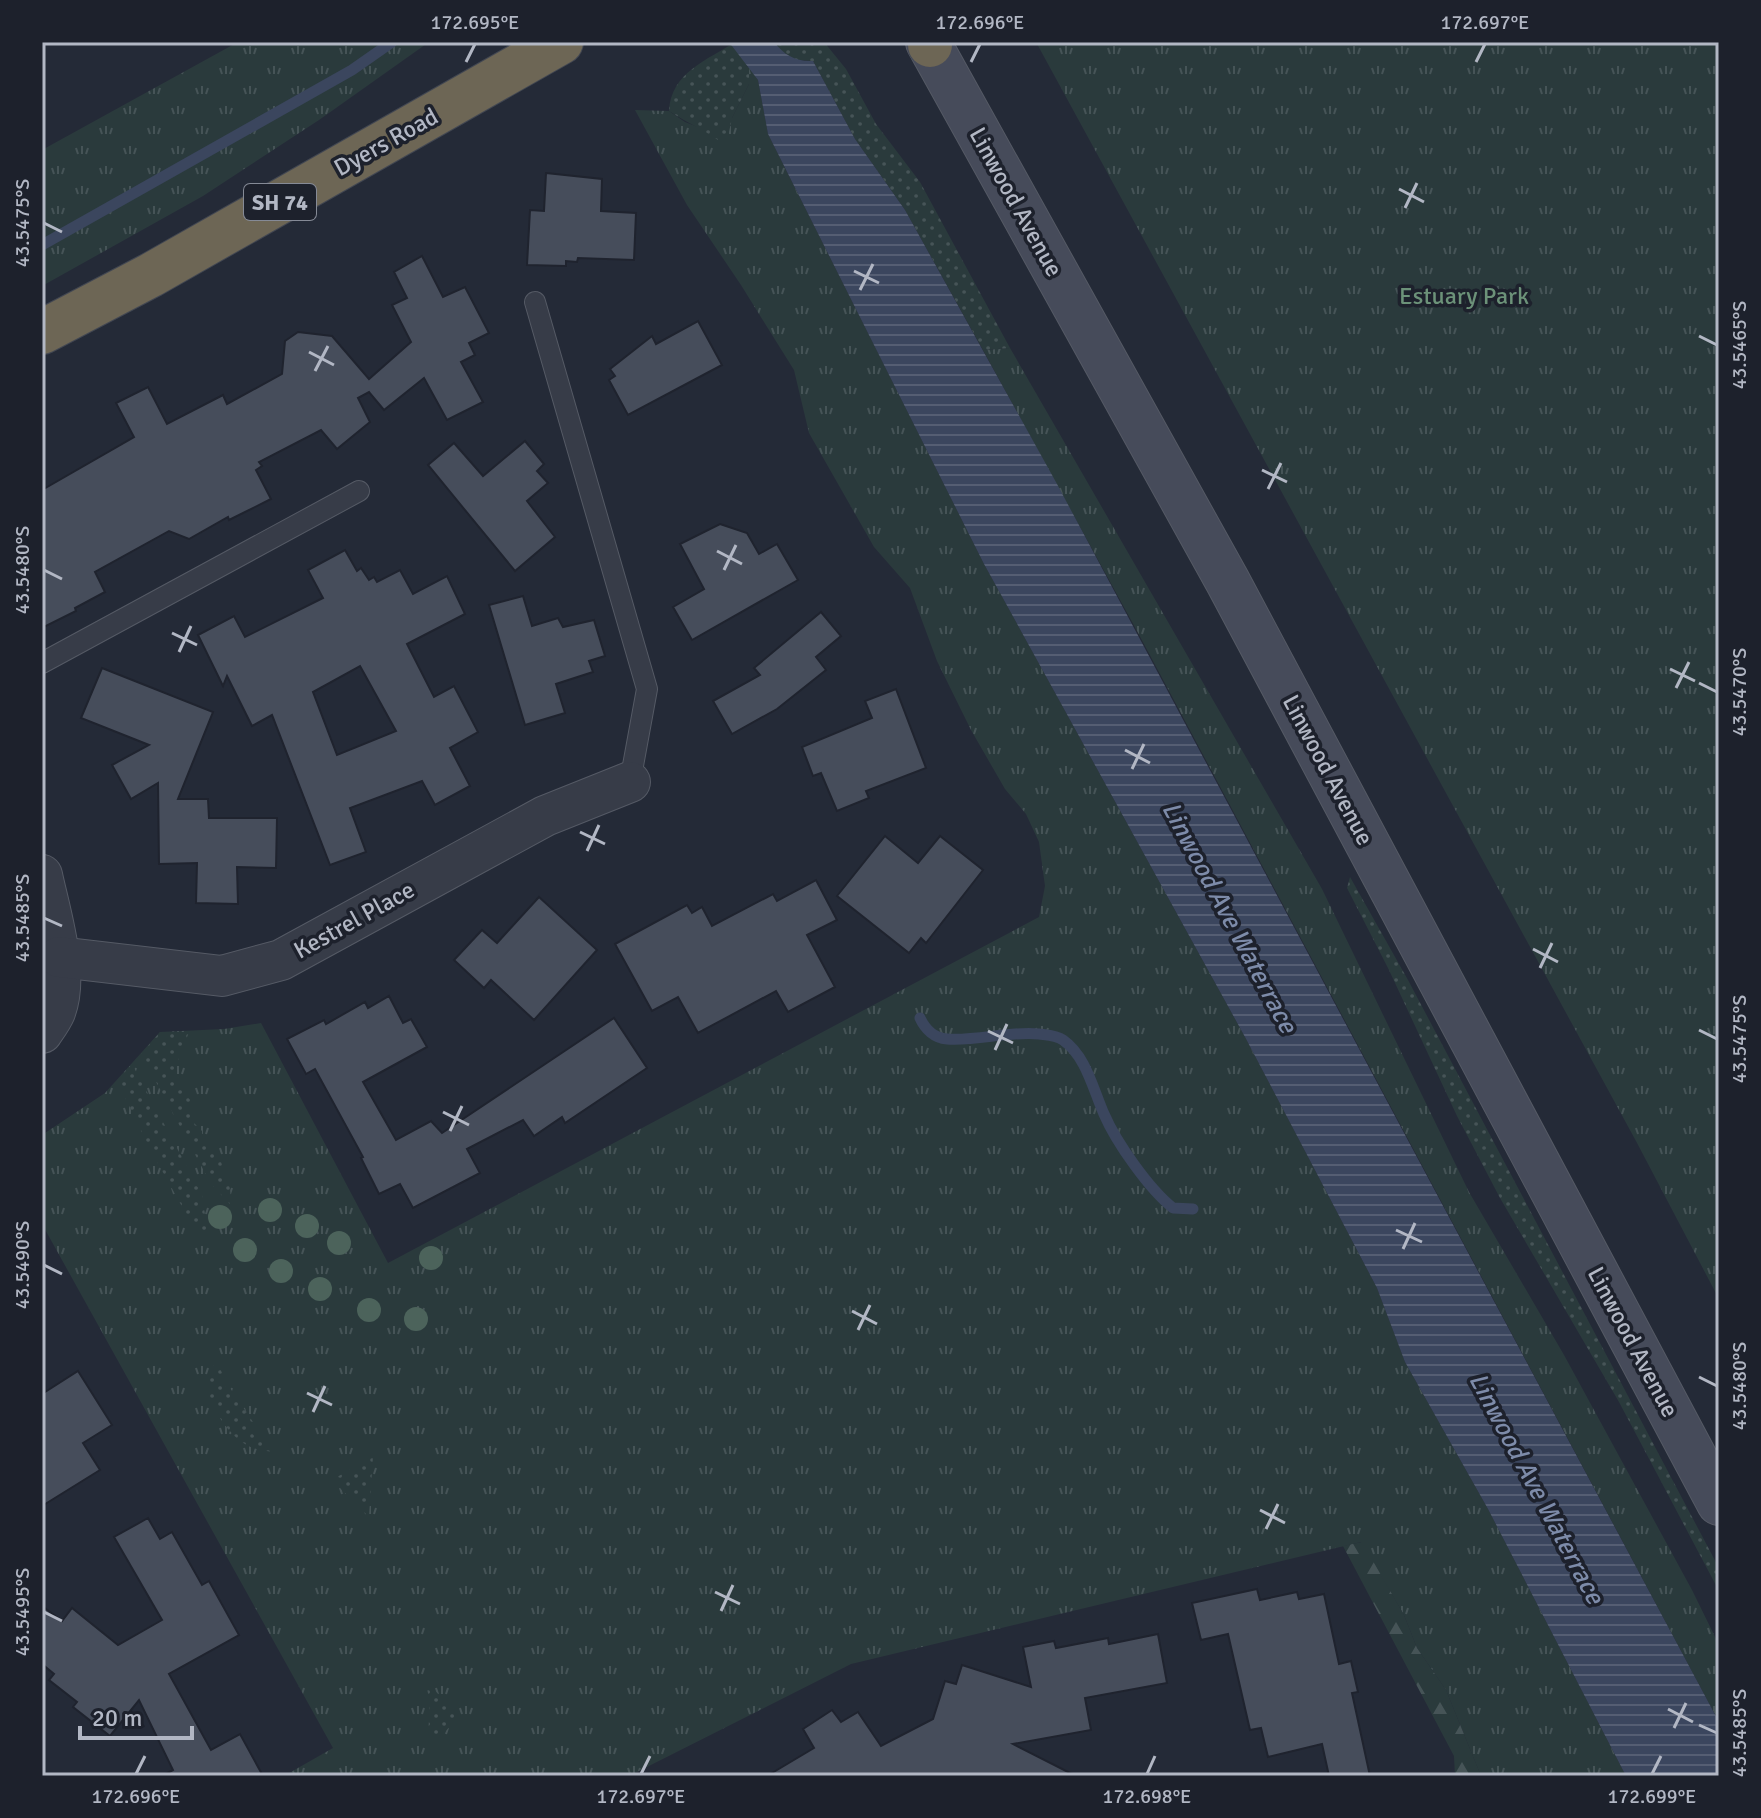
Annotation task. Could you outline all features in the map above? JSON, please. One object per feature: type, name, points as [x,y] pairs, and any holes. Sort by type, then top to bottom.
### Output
[{"type":"highway","name":"Dyers Road","points":[[42,332],[178,260],[561,42]]},
{"type":"main road","name":"Linwood Avenue","points":[[929,43],[1228,582],[1719,1503]]},
{"type":"street","name":"Kestrel Place","points":[[59,957],[222,976],[281,960],[545,816],[630,782]]},
{"type":"street","points":[[42,875],[59,957],[60,984],[56,1011],[42,1033]]},
{"type":"lane","points":[[535,302],[647,689],[630,782]]},
{"type":"lane","points":[[42,663],[359,491]]},
{"type":"green space","points":[[238,42],[429,42],[319,120],[203,196],[42,286],[42,150]]},
{"type":"green space","points":[[735,42],[824,42],[846,69],[876,124],[920,182],[1010,348],[983,350],[905,210],[855,139],[813,61],[795,60],[781,51],[746,66],[749,67],[749,84],[732,118],[726,146],[669,111],[676,86],[684,77],[703,61]]},
{"type":"green space","name":"Estuary Park","points":[[1036,42],[1719,42],[1719,1299],[1636,1141]]},
{"type":"green space","points":[[749,67],[758,80],[768,134],[984,564],[1245,1037],[1377,1288],[1405,1362],[1488,1509],[1626,1776],[1481,1776],[1446,1690],[1417,1648],[1404,1615],[1361,1542],[851,1664],[629,1776],[284,1776],[333,1748],[42,1224],[42,1135],[105,1093],[160,1032],[224,1029],[261,1023],[388,1263],[1039,917],[1045,886],[1039,842],[1026,814],[1005,789],[971,730],[937,661],[910,588],[874,547],[809,433],[794,370],[687,205],[635,110],[669,111],[685,122],[708,131],[732,118],[749,84]]},
{"type":"green space","points":[[1010,348],[1322,889],[1469,1192],[1564,1355],[1692,1590],[1719,1645],[1719,1722],[1136,629],[983,350]]},
{"type":"green space","points":[[1350,877],[1408,980],[1719,1568],[1719,1591],[1619,1402],[1500,1198],[1457,1116],[1347,888]]},
{"type":"green space","points":[[160,1032],[189,1032],[175,1068],[183,1091],[191,1101],[192,1121],[202,1131],[203,1144],[220,1156],[229,1184],[230,1204],[211,1184],[141,1054]]},
{"type":"green space","points":[[132,1064],[202,1195],[208,1234],[189,1219],[117,1081]]},
{"type":"green space","points":[[217,1362],[223,1375],[219,1377],[223,1387],[228,1385],[257,1428],[252,1433],[258,1441],[264,1436],[276,1452],[245,1444],[220,1418],[209,1394],[208,1382],[210,1371]]},
{"type":"green space","points":[[373,1456],[369,1517],[332,1480]]},
{"type":"green space","points":[[1362,1542],[1404,1615],[1417,1648],[1446,1690],[1481,1776],[1455,1776],[1454,1756],[1343,1546]]},
{"type":"green space","points":[[425,1680],[454,1712],[447,1730],[434,1740],[428,1736],[430,1702]]},
{"type":"water","name":"Linwood Ave Waterrace","points":[[729,42],[774,42],[791,57],[813,61],[855,139],[905,210],[1057,484],[1719,1722],[1719,1776],[1626,1776],[1488,1509],[1405,1362],[1377,1288],[1245,1037],[984,564],[768,134],[758,80]]},
{"type":"building","points":[[546,173],[602,179],[601,211],[636,213],[634,260],[578,258],[577,262],[566,261],[566,266],[527,265],[530,210],[544,211]]},
{"type":"building","points":[[422,256],[443,297],[465,287],[489,333],[469,343],[475,355],[461,362],[483,402],[447,420],[424,378],[384,410],[369,392],[358,398],[370,422],[337,449],[321,430],[259,462],[262,466],[256,470],[271,499],[229,520],[228,517],[189,539],[169,531],[95,572],[105,592],[42,628],[42,490],[134,437],[116,403],[148,387],[167,424],[223,395],[227,404],[282,374],[285,341],[298,332],[332,336],[369,379],[411,342],[392,305],[407,298],[394,272]]},
{"type":"building","points":[[698,321],[722,365],[628,415],[609,380],[615,376],[610,369],[652,336],[656,344]]},
{"type":"building","points":[[525,441],[544,464],[537,471],[548,483],[527,501],[555,537],[515,571],[428,465],[454,443],[483,476]]},
{"type":"building","points":[[720,524],[747,533],[759,554],[777,544],[798,580],[692,640],[673,607],[704,589],[680,544]]},
{"type":"building","points":[[345,550],[357,571],[361,568],[369,580],[374,577],[377,582],[400,570],[413,594],[447,576],[465,614],[407,644],[434,697],[454,686],[478,732],[450,748],[470,786],[435,805],[422,781],[350,808],[366,852],[330,865],[272,715],[252,726],[227,676],[223,686],[198,635],[234,616],[245,637],[323,598],[308,570]],"holes":[[[360,666],[396,731],[337,755],[313,692]]]},
{"type":"building","points":[[523,596],[532,626],[558,618],[563,627],[594,620],[605,656],[589,661],[593,672],[556,684],[565,713],[525,725],[489,605]]},
{"type":"building","points":[[821,612],[841,636],[816,657],[826,670],[777,709],[732,734],[713,701],[760,675],[754,668]]},
{"type":"building","points":[[102,668],[213,712],[178,799],[208,799],[209,818],[277,818],[276,868],[237,867],[238,904],[196,903],[197,863],[159,864],[158,783],[131,799],[112,765],[149,745],[81,718]]},
{"type":"building","points":[[896,689],[926,768],[866,791],[869,798],[837,811],[821,773],[813,776],[802,747],[872,718],[865,701]]},
{"type":"building","points":[[885,836],[918,863],[940,836],[983,870],[926,943],[921,938],[909,953],[837,896]]},
{"type":"building","points":[[816,880],[837,920],[807,935],[835,987],[788,1012],[776,991],[698,1033],[678,997],[652,1011],[615,944],[687,905],[692,913],[702,907],[712,926],[773,894],[777,901]]},
{"type":"building","points":[[539,897],[597,950],[534,1020],[491,980],[484,988],[454,960],[482,930],[497,943]]},
{"type":"building","points":[[389,996],[403,1023],[411,1019],[427,1047],[363,1082],[396,1140],[431,1121],[442,1133],[614,1018],[647,1068],[565,1123],[562,1117],[534,1136],[523,1120],[467,1149],[480,1173],[413,1208],[400,1184],[379,1194],[363,1157],[315,1069],[306,1074],[287,1039],[324,1020],[326,1024],[365,1002],[368,1008]]},
{"type":"building","points":[[78,1371],[112,1425],[83,1443],[100,1470],[42,1506],[42,1394]]},
{"type":"building","points":[[148,1518],[160,1539],[172,1532],[202,1585],[209,1581],[239,1635],[169,1674],[211,1750],[240,1734],[263,1776],[162,1776],[173,1770],[139,1700],[110,1736],[73,1707],[77,1702],[49,1680],[54,1674],[42,1664],[42,1606],[62,1621],[72,1608],[118,1645],[162,1620],[114,1537]]},
{"type":"building","points":[[1257,1589],[1260,1600],[1297,1592],[1299,1599],[1324,1594],[1339,1664],[1351,1661],[1358,1692],[1352,1693],[1370,1776],[1329,1776],[1322,1744],[1268,1757],[1261,1728],[1250,1730],[1228,1634],[1201,1640],[1192,1603]]},
{"type":"building","points":[[1158,1634],[1167,1683],[1085,1698],[1091,1730],[1013,1744],[1076,1776],[767,1776],[814,1748],[803,1729],[832,1710],[841,1722],[858,1712],[881,1746],[933,1719],[945,1681],[956,1684],[962,1665],[1031,1687],[1023,1647],[1054,1641],[1056,1648],[1108,1638],[1109,1644]]},
{"type":"waterway","points":[[42,245],[352,70],[392,42]]},
{"type":"waterway","points":[[920,1018],[930,1032],[947,1039],[1027,1033],[1063,1040],[1078,1055],[1109,1125],[1144,1177],[1173,1208],[1193,1209]]}]
